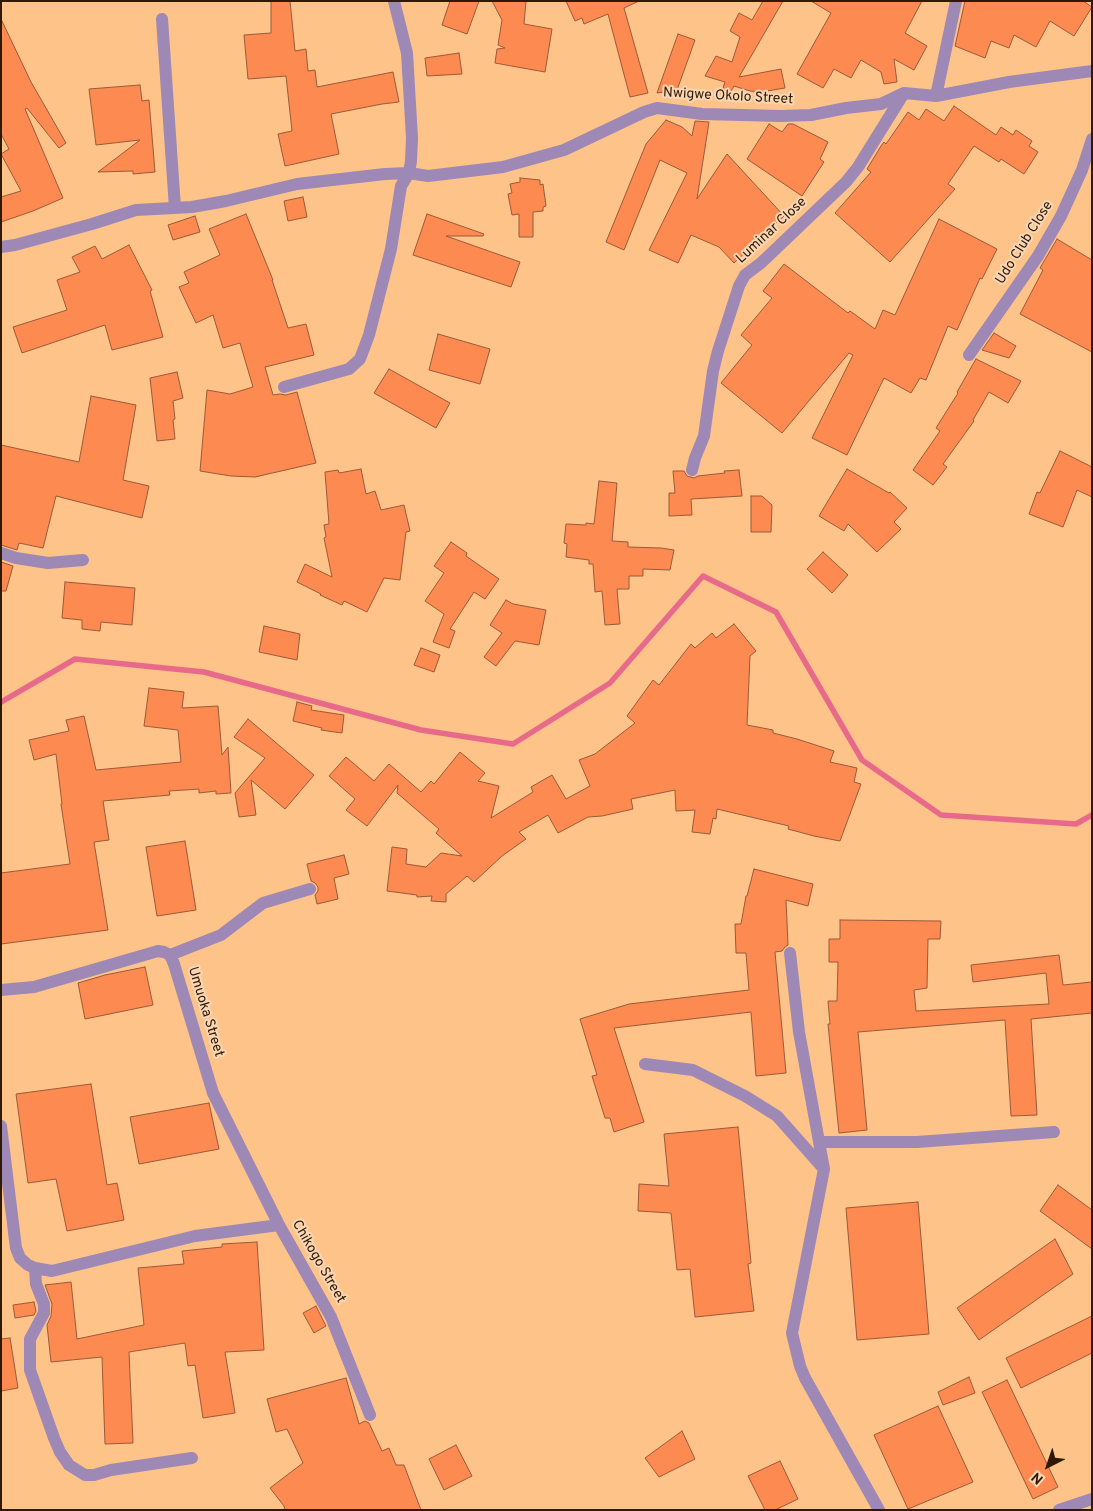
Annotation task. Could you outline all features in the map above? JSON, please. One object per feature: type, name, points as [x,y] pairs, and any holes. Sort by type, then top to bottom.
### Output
[{"type":"street","points":[[284,387],[349,369],[360,359],[369,335],[391,249],[401,186],[409,172],[412,138],[407,53],[394,1]]},
{"type":"street","points":[[936,96],[956,1]]},
{"type":"street","points":[[162,19],[175,208]]},
{"type":"street","points":[[904,93],[936,96],[1009,82],[1092,71]]},
{"type":"street","name":"Nwigwe Okolo Street","points":[[1,247],[82,227],[136,210],[175,208],[226,201],[297,184],[409,172],[428,176],[503,167],[564,150],[644,112],[657,108],[702,114],[811,115],[881,104],[904,93]]},
{"type":"street","name":"Luminar Close","points":[[692,470],[694,458],[704,436],[713,371],[739,286],[745,275],[767,257],[846,182],[858,167],[904,93]]},
{"type":"street","name":"Udo Club Close","points":[[969,355],[1038,256],[1061,216],[1082,170],[1092,139]]},
{"type":"street","points":[[1,554],[48,563],[83,560]]},
{"type":"street","points":[[170,955],[221,935],[263,903],[310,889]]},
{"type":"street","name":"Umuoka Street","points":[[1,990],[34,987],[158,951],[170,955],[213,1093],[232,1128]]},
{"type":"street","points":[[790,953],[799,1032],[824,1169],[792,1333],[805,1378],[879,1510]]},
{"type":"street","points":[[646,1064],[693,1070],[745,1096],[777,1116],[824,1169]]},
{"type":"street","points":[[1,1126],[16,1248],[20,1258],[35,1268],[52,1271],[195,1236],[279,1225]]},
{"type":"street","name":"Chikogo Street","points":[[232,1128],[279,1225],[331,1316],[370,1415]]},
{"type":"street","points":[[819,1142],[917,1142],[1054,1132]]},
{"type":"street","points":[[35,1268],[36,1284],[44,1304],[44,1313],[30,1339],[30,1370],[54,1438],[60,1452],[69,1465],[84,1475],[94,1475],[111,1470],[192,1458]]},
{"type":"street","points":[[1059,1510],[1092,1499]]},
{"type":"building","points":[[271,1],[290,1],[295,51],[306,49],[308,71],[315,70],[317,87],[393,72],[399,102],[331,114],[339,154],[285,166],[278,134],[292,131],[286,76],[248,79],[244,35],[271,33]]},
{"type":"building","points":[[450,1],[479,1],[467,34],[442,25]]},
{"type":"building","points":[[492,1],[526,1],[524,24],[552,29],[545,72],[495,63],[497,49],[505,48],[498,45],[502,20]]},
{"type":"building","points":[[566,1],[639,1],[624,8],[648,93],[630,97],[608,14],[584,24],[582,18],[575,21]]},
{"type":"building","points":[[763,1],[783,1],[739,77],[781,69],[785,88],[761,92],[734,86],[728,97],[721,94],[725,82],[705,76],[716,56],[732,62],[740,37],[730,31],[739,13],[752,20]]},
{"type":"building","points":[[811,1],[922,1],[905,33],[927,46],[914,70],[894,59],[897,82],[884,84],[881,72],[861,60],[851,78],[834,69],[823,88],[797,74],[831,13]]},
{"type":"building","points":[[965,1],[1083,1],[1092,7],[1074,36],[1050,21],[1036,47],[1014,35],[1009,48],[991,41],[985,58],[955,46]]},
{"type":"building","points":[[1,19],[31,82],[66,143],[59,148],[27,108],[25,109],[63,198],[1,222],[1,197],[21,191],[1,154],[9,149],[1,134]]},
{"type":"building","points":[[678,34],[695,40],[677,90],[657,93]]},
{"type":"building","points":[[459,53],[462,74],[427,76],[425,58]]},
{"type":"building","points":[[140,85],[142,101],[149,100],[155,172],[133,174],[133,171],[98,172],[140,140],[96,145],[89,89]]},
{"type":"building","points":[[954,106],[996,135],[1001,127],[1013,135],[1016,130],[1032,141],[1029,146],[1038,152],[1024,174],[1001,159],[999,162],[974,146],[948,184],[955,189],[890,262],[835,213],[871,172],[867,169],[881,146],[884,142],[886,144],[908,112],[919,120],[926,109],[944,121]]},
{"type":"building","points":[[666,120],[682,127],[692,136],[695,121],[709,122],[697,199],[727,154],[784,216],[734,263],[719,247],[691,235],[678,263],[649,250],[687,173],[660,160],[624,250],[606,242],[646,144]]},
{"type":"building","points":[[769,124],[782,132],[788,124],[793,124],[828,142],[820,159],[824,162],[802,196],[747,159]]},
{"type":"building","points":[[520,178],[540,180],[540,185],[543,184],[546,206],[543,207],[543,211],[533,212],[533,237],[519,237],[519,214],[512,215],[508,194],[512,193],[510,184],[520,182]]},
{"type":"building","points":[[303,197],[307,217],[288,221],[284,201]]},
{"type":"building","points":[[246,214],[273,280],[288,328],[306,324],[314,355],[265,367],[273,395],[286,395],[297,392],[316,463],[255,477],[231,476],[200,471],[207,390],[230,394],[253,387],[240,343],[223,348],[213,315],[196,323],[179,287],[189,283],[184,272],[220,255],[209,229]]},
{"type":"building","points":[[427,214],[484,234],[483,236],[446,236],[520,262],[511,287],[413,255]]},
{"type":"building","points":[[195,216],[200,232],[173,240],[168,225]]},
{"type":"building","points":[[939,219],[997,249],[982,279],[980,278],[957,330],[948,326],[926,380],[920,378],[911,393],[884,378],[847,455],[812,438],[853,355],[849,353],[782,433],[721,383],[752,345],[741,335],[772,298],[763,291],[784,264],[848,313],[850,311],[875,329],[883,310],[895,315]]},
{"type":"building","points":[[1057,239],[1092,260],[1092,352],[1020,314],[1043,270],[1040,268]]},
{"type":"building","points":[[129,245],[152,290],[150,291],[163,337],[112,350],[105,325],[22,353],[13,327],[67,310],[57,280],[80,272],[72,257],[95,246],[102,259]]},
{"type":"building","points":[[994,333],[1016,346],[1009,358],[982,350]]},
{"type":"building","points":[[438,334],[490,349],[480,384],[429,370]]},
{"type":"building","points":[[976,359],[1021,381],[1008,403],[989,392],[974,421],[943,464],[947,467],[933,485],[913,470],[940,431],[936,428]]},
{"type":"building","points":[[389,369],[450,403],[436,428],[374,393]]},
{"type":"building","points":[[177,372],[183,398],[173,401],[175,439],[157,441],[150,378]]},
{"type":"building","points":[[91,396],[136,405],[123,480],[149,486],[142,518],[56,496],[43,548],[19,543],[17,550],[1,545],[1,445],[79,462]]},
{"type":"building","points":[[1060,451],[1092,467],[1092,497],[1077,490],[1063,527],[1029,514],[1037,492],[1040,493]]},
{"type":"building","points":[[361,469],[366,494],[375,491],[381,510],[404,505],[410,531],[406,532],[400,580],[384,578],[367,612],[344,601],[342,605],[297,582],[305,564],[332,577],[324,538],[326,537],[324,525],[329,524],[325,472],[338,470],[339,473]]},
{"type":"building","points":[[847,469],[890,492],[907,508],[894,522],[901,529],[877,552],[848,524],[844,531],[819,516]]},
{"type":"building","points":[[739,470],[742,496],[691,499],[692,515],[669,516],[669,493],[675,493],[673,471],[684,471],[687,476],[694,478],[725,473],[724,471]]},
{"type":"building","points":[[599,481],[617,483],[612,541],[628,542],[628,547],[674,550],[670,570],[643,569],[643,576],[629,576],[629,589],[617,589],[620,624],[605,625],[602,591],[595,592],[593,564],[589,564],[589,560],[566,557],[567,544],[564,543],[566,524],[594,524]]},
{"type":"building","points":[[751,496],[762,496],[772,505],[771,532],[751,532]]},
{"type":"building","points":[[451,542],[467,553],[466,556],[499,579],[485,599],[474,592],[450,629],[455,631],[449,648],[433,642],[444,614],[425,601],[444,573],[434,566]]},
{"type":"building","points":[[823,552],[848,575],[832,593],[807,569]]},
{"type":"building","points":[[1,562],[13,566],[6,591],[1,591]]},
{"type":"building","points":[[65,582],[135,588],[132,625],[101,622],[100,631],[82,629],[82,620],[62,618]]},
{"type":"building","points":[[506,600],[513,604],[546,610],[539,645],[515,641],[496,666],[484,657],[502,633],[490,625]]},
{"type":"building","points":[[734,624],[756,651],[750,656],[747,725],[773,730],[773,733],[834,751],[830,762],[857,768],[854,782],[861,784],[840,841],[814,836],[788,829],[789,826],[717,809],[716,819],[713,818],[710,834],[692,832],[695,810],[676,811],[675,790],[631,799],[633,809],[588,817],[558,833],[548,815],[519,832],[526,839],[502,856],[474,882],[467,876],[446,894],[446,902],[431,901],[432,896],[417,897],[417,895],[387,891],[392,847],[407,849],[406,864],[426,867],[441,853],[462,856],[436,833],[439,829],[397,793],[398,785],[367,826],[346,810],[355,799],[329,776],[346,757],[374,781],[389,764],[421,792],[431,781],[434,784],[460,752],[485,773],[478,781],[499,786],[491,818],[533,792],[531,787],[552,775],[566,799],[590,786],[579,760],[595,754],[635,723],[627,716],[653,680],[659,685],[691,644],[695,648],[712,633],[716,638]]},
{"type":"building","points":[[264,626],[300,634],[297,660],[259,652]]},
{"type":"building","points":[[421,648],[440,655],[434,672],[414,665]]},
{"type":"building","points":[[149,688],[184,692],[182,708],[218,706],[222,755],[228,747],[231,793],[216,794],[216,791],[199,793],[199,789],[169,791],[170,795],[103,801],[109,840],[94,842],[108,930],[1,944],[1,873],[70,864],[56,754],[34,760],[29,740],[69,731],[66,720],[84,716],[96,770],[181,762],[178,730],[144,726]]},
{"type":"building","points":[[297,702],[312,706],[311,710],[344,715],[342,733],[321,730],[322,728],[293,721]]},
{"type":"building","points":[[248,719],[314,775],[285,809],[251,780],[256,815],[239,817],[235,793],[265,758],[234,737]]},
{"type":"building","points":[[185,841],[196,910],[157,916],[146,847]]},
{"type":"building","points":[[344,855],[349,874],[334,878],[338,899],[317,904],[315,895],[318,887],[311,881],[307,864]]},
{"type":"building","points":[[754,869],[813,884],[808,906],[786,900],[788,945],[782,951],[775,952],[786,1073],[756,1076],[751,1012],[614,1028],[644,1122],[614,1132],[610,1118],[605,1118],[592,1076],[597,1075],[580,1019],[629,1004],[749,990],[746,953],[736,953],[735,924],[741,924],[746,896]]},
{"type":"building","points":[[840,920],[941,921],[940,939],[928,939],[927,988],[914,990],[916,1011],[1049,1004],[1046,973],[973,982],[971,965],[1059,955],[1063,985],[1092,982],[1092,1013],[1031,1019],[1037,1115],[1011,1116],[1005,1020],[858,1032],[867,1130],[839,1133],[828,1024],[830,1024],[828,1001],[837,1001],[838,962],[829,962],[829,939],[840,939]]},
{"type":"building","points":[[145,967],[153,1005],[85,1019],[78,983],[105,975]]},
{"type":"building","points":[[91,1084],[107,1185],[117,1183],[124,1220],[67,1231],[56,1179],[28,1183],[16,1094]]},
{"type":"building","points":[[209,1103],[219,1149],[139,1164],[130,1117]]},
{"type":"building","points":[[738,1127],[751,1263],[748,1264],[754,1311],[695,1317],[690,1269],[677,1270],[671,1213],[638,1211],[639,1184],[669,1186],[664,1134]]},
{"type":"building","points":[[1058,1185],[1092,1210],[1092,1249],[1040,1211]]},
{"type":"building","points":[[918,1202],[929,1334],[857,1340],[846,1208]]},
{"type":"building","points":[[1055,1239],[1073,1274],[979,1340],[957,1308]]},
{"type":"building","points":[[257,1242],[264,1350],[225,1352],[235,1413],[203,1418],[195,1365],[188,1366],[185,1343],[129,1352],[133,1443],[105,1444],[102,1357],[51,1362],[47,1325],[51,1316],[52,1304],[45,1285],[71,1282],[77,1339],[144,1325],[138,1268],[184,1264],[182,1251],[222,1247],[222,1244]]},
{"type":"building","points":[[34,1302],[36,1311],[34,1315],[15,1318],[13,1305]]},
{"type":"building","points":[[316,1306],[326,1326],[314,1333],[303,1313]]},
{"type":"building","points":[[1092,1316],[1092,1353],[1021,1388],[1006,1358]]},
{"type":"building","points":[[10,1338],[18,1388],[1,1391],[1,1339]]},
{"type":"building","points":[[969,1377],[975,1393],[943,1405],[938,1392]]},
{"type":"building","points":[[346,1378],[359,1424],[365,1421],[369,1423],[382,1451],[389,1448],[396,1465],[404,1465],[421,1510],[285,1510],[270,1488],[303,1463],[287,1429],[276,1432],[267,1399]]},
{"type":"building","points":[[1007,1380],[1058,1487],[1033,1499],[982,1392]]},
{"type":"building","points":[[938,1406],[973,1482],[908,1509],[874,1435]]},
{"type":"building","points":[[682,1431],[695,1459],[659,1477],[645,1458]]},
{"type":"building","points":[[456,1445],[472,1476],[444,1490],[429,1459]]},
{"type":"building","points":[[780,1461],[798,1499],[775,1510],[765,1510],[748,1476]]},
{"type":"waterway","points":[[1,702],[75,659],[204,672],[421,730],[513,744],[610,683],[703,576],[776,612],[862,760],[941,815],[1076,824],[1092,815]]}]
